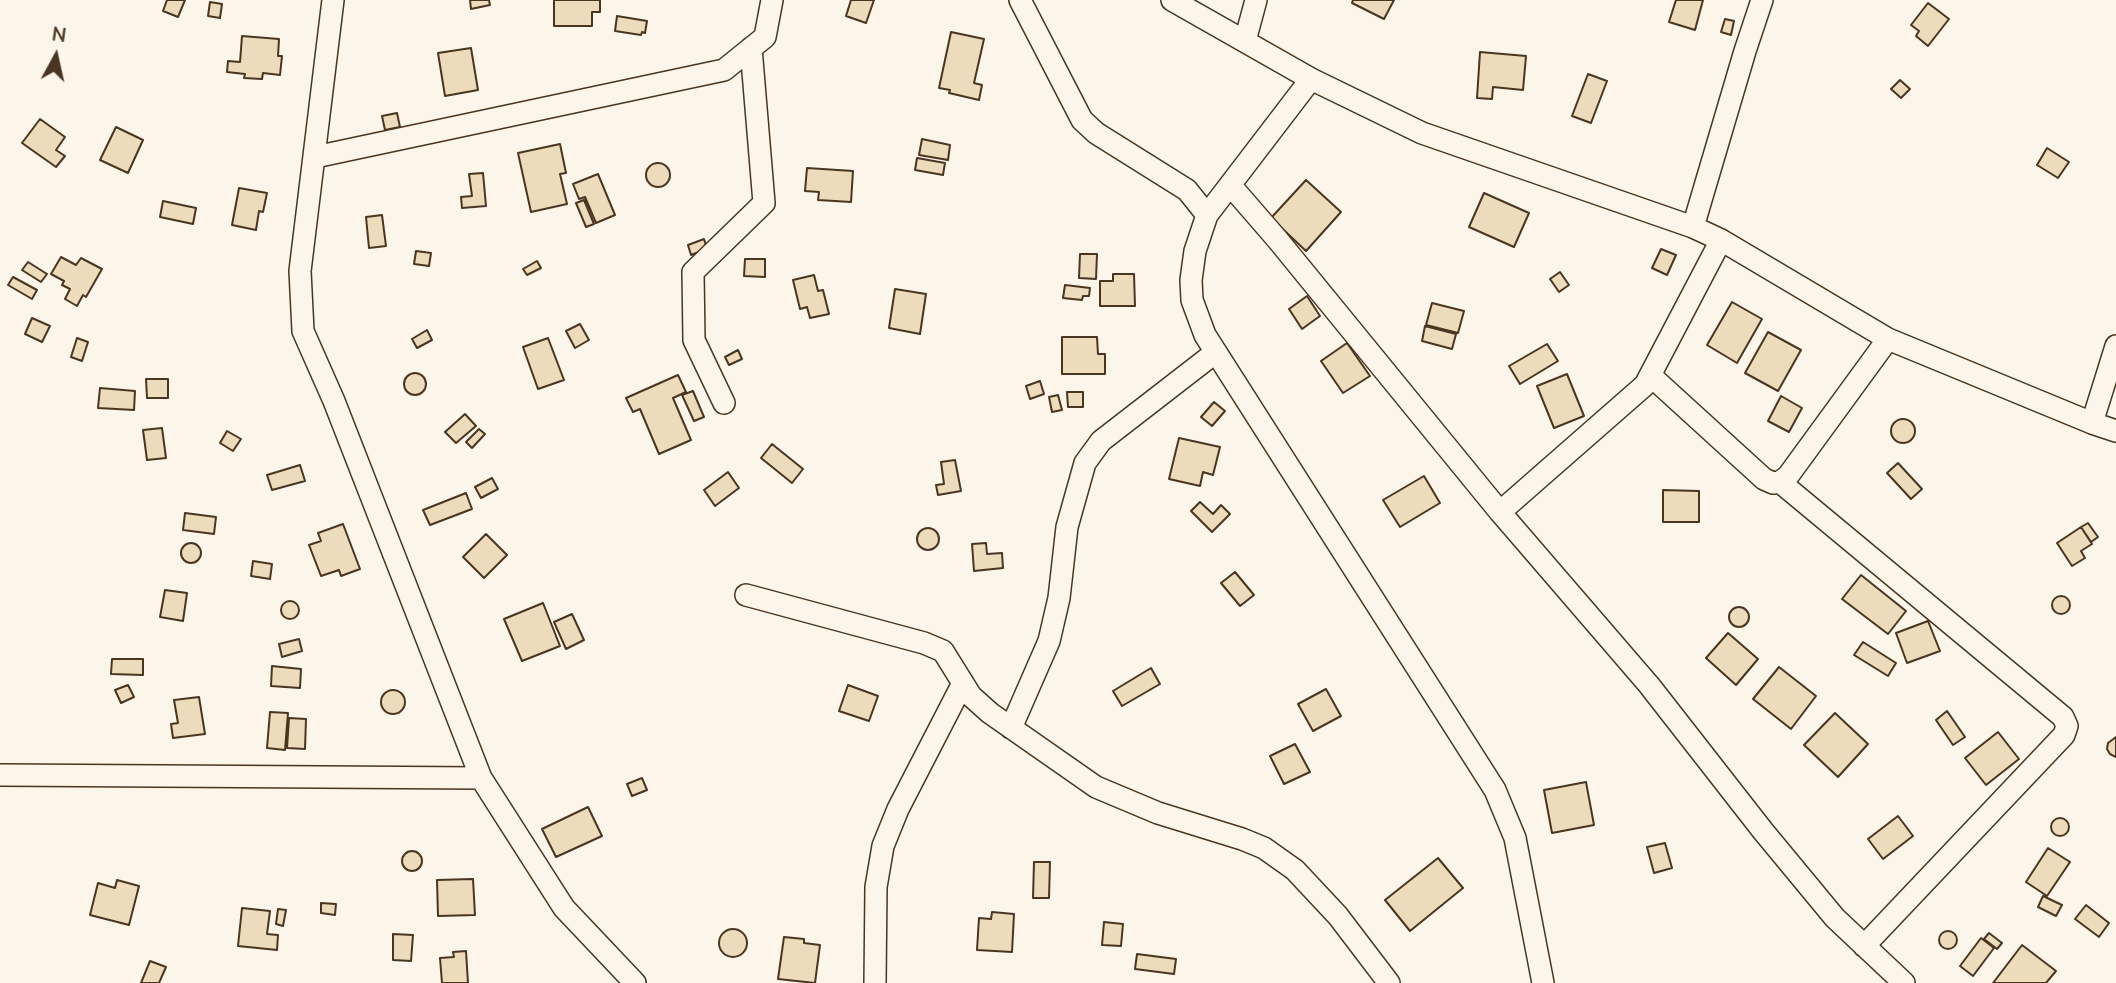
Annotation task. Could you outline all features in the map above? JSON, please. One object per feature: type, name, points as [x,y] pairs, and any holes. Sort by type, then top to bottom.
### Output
[{"type":"street","points":[[332,0],[300,271],[303,331],[334,401],[481,778],[564,908],[635,983]]},
{"type":"street","points":[[314,157],[724,70],[765,37],[772,0]]},
{"type":"street","points":[[1020,0],[1082,120],[1096,132],[1187,190],[1207,215]]},
{"type":"street","points":[[1172,0],[1311,79],[1422,133],[1693,227],[1721,240],[1888,339],[2116,431]]},
{"type":"street","points":[[1245,41],[1256,0]]},
{"type":"street","points":[[1693,227],[1762,0]]},
{"type":"street","points":[[724,403],[694,340],[693,272],[764,203],[751,48]]},
{"type":"street","points":[[1311,79],[1207,215],[1195,251],[1191,280],[1192,300],[1205,335],[1495,789],[1515,838],[1543,983]]},
{"type":"street","points":[[1231,186],[1500,512],[1649,685],[1835,918],[1904,983]]},
{"type":"street","points":[[1500,512],[1639,393],[1651,376],[1721,240]]},
{"type":"street","points":[[1651,376],[1764,480],[1780,482],[1788,475],[1888,339]]},
{"type":"street","points":[[2092,423],[2116,346]]},
{"type":"street","points":[[1011,728],[1049,641],[1059,598],[1067,527],[1084,463],[1101,441],[1216,352]]},
{"type":"street","points":[[1780,482],[2063,717],[2066,723],[2064,735],[1864,946]]},
{"type":"street","points":[[746,595],[924,643],[943,651],[971,696],[1011,728],[1096,787],[1158,813],[1264,848],[1295,870],[1338,916],[1389,983]]},
{"type":"street","points":[[874,983],[876,887],[883,846],[898,808],[963,683]]},
{"type":"street","points":[[0,775],[481,778]]},
{"type":"building","points":[[167,0],[185,0],[178,17],[163,11]]},
{"type":"building","points":[[470,0],[489,0],[490,5],[471,9]]},
{"type":"building","points":[[554,0],[600,0],[600,12],[592,12],[592,26],[554,26]]},
{"type":"building","points":[[851,0],[874,0],[866,23],[846,16]]},
{"type":"building","points":[[1353,0],[1394,0],[1384,19],[1352,3]]},
{"type":"building","points":[[1676,0],[1703,0],[1695,30],[1669,22]]},
{"type":"building","points":[[210,2],[222,4],[220,18],[208,16]]},
{"type":"building","points":[[1928,3],[1949,19],[1928,46],[1916,36],[1919,31],[1911,25]]},
{"type":"building","points":[[617,16],[647,21],[645,33],[642,32],[641,35],[615,31]]},
{"type":"building","points":[[1725,19],[1734,21],[1731,35],[1721,32]]},
{"type":"building","points":[[951,32],[984,39],[974,83],[982,85],[979,100],[939,88]]},
{"type":"building","points":[[242,36],[279,39],[278,56],[282,56],[280,75],[263,73],[262,79],[244,78],[245,74],[227,72],[228,61],[240,62]]},
{"type":"building","points":[[471,48],[478,90],[445,96],[438,53]]},
{"type":"building","points":[[1480,52],[1526,56],[1523,90],[1493,87],[1492,99],[1477,98]]},
{"type":"building","points":[[1588,74],[1607,81],[1591,123],[1572,116]]},
{"type":"building","points":[[1900,80],[1910,89],[1901,98],[1891,89]]},
{"type":"building","points":[[397,113],[400,127],[385,130],[382,116]]},
{"type":"building","points":[[40,119],[65,137],[56,150],[65,156],[56,167],[22,143]]},
{"type":"building","points":[[116,127],[143,140],[128,173],[100,160]]},
{"type":"building","points":[[922,139],[950,145],[948,160],[919,155]]},
{"type":"building","points":[[560,144],[566,173],[560,174],[567,204],[531,212],[518,153]]},
{"type":"building","points":[[2047,148],[2069,162],[2058,178],[2037,165]]},
{"type":"building","points":[[917,158],[945,163],[943,175],[915,170]]},
{"type":"building","points":[[658,163],[667,166],[670,175],[667,184],[658,187],[649,184],[646,175],[649,166]]},
{"type":"building","points":[[807,168],[853,171],[851,202],[818,200],[819,192],[805,191]]},
{"type":"building","points":[[483,173],[486,206],[462,208],[461,197],[472,196],[469,174]]},
{"type":"building","points":[[598,174],[615,215],[596,223],[585,197],[579,199],[573,184]]},
{"type":"building","points":[[1306,180],[1341,212],[1306,251],[1271,218]]},
{"type":"building","points":[[239,188],[267,193],[263,212],[259,211],[256,230],[232,225]]},
{"type":"building","points":[[1484,193],[1529,213],[1514,247],[1469,227]]},
{"type":"building","points":[[584,200],[594,224],[586,227],[576,203]]},
{"type":"building","points":[[163,201],[196,208],[193,224],[160,217]]},
{"type":"building","points":[[382,215],[386,246],[369,248],[366,217]]},
{"type":"building","points":[[704,239],[707,249],[691,255],[688,245]]},
{"type":"building","points":[[1661,249],[1676,255],[1667,275],[1652,268]]},
{"type":"building","points":[[416,251],[431,253],[429,266],[414,264]]},
{"type":"building","points":[[1080,254],[1097,254],[1096,279],[1079,278]]},
{"type":"building","points":[[61,257],[76,265],[81,258],[102,269],[86,297],[83,295],[77,306],[65,299],[70,289],[62,285],[64,281],[51,274]]},
{"type":"building","points":[[745,259],[765,259],[765,277],[744,276]]},
{"type":"building","points":[[537,261],[541,268],[527,275],[523,269]]},
{"type":"building","points":[[28,262],[47,274],[41,282],[22,270]]},
{"type":"building","points":[[1560,272],[1569,285],[1559,292],[1550,279]]},
{"type":"building","points":[[1113,274],[1134,274],[1135,306],[1100,306],[1100,281],[1113,281]]},
{"type":"building","points":[[814,275],[818,291],[823,290],[829,314],[810,318],[807,307],[800,309],[793,280]]},
{"type":"building","points":[[13,277],[37,290],[32,299],[8,285]]},
{"type":"building","points":[[1065,285],[1090,288],[1089,296],[1083,296],[1082,300],[1063,298]]},
{"type":"building","points":[[895,289],[926,294],[920,334],[889,328]]},
{"type":"building","points":[[1307,296],[1320,316],[1302,329],[1289,309]]},
{"type":"building","points":[[1732,302],[1762,319],[1737,363],[1707,345]]},
{"type":"building","points":[[1432,303],[1464,311],[1458,333],[1426,325]]},
{"type":"building","points":[[32,318],[50,326],[42,342],[25,334]]},
{"type":"building","points":[[580,324],[589,340],[575,348],[566,331]]},
{"type":"building","points":[[1425,326],[1456,334],[1452,349],[1422,341]]},
{"type":"building","points":[[427,330],[432,340],[417,348],[412,339]]},
{"type":"building","points":[[1768,332],[1801,350],[1778,391],[1745,373]]},
{"type":"building","points":[[1062,337],[1097,337],[1098,354],[1105,354],[1105,374],[1062,374]]},
{"type":"building","points":[[77,338],[88,342],[82,361],[71,357]]},
{"type":"building","points":[[548,338],[564,380],[538,389],[523,347]]},
{"type":"building","points":[[1347,343],[1370,376],[1343,393],[1321,361]]},
{"type":"building","points":[[1547,344],[1558,361],[1520,384],[1509,366]]},
{"type":"building","points":[[738,350],[742,359],[729,365],[725,357]]},
{"type":"building","points":[[415,373],[423,376],[426,384],[423,392],[415,395],[407,392],[404,384],[407,376]]},
{"type":"building","points":[[1567,374],[1584,416],[1554,428],[1537,386]]},
{"type":"building","points":[[678,375],[686,392],[673,398],[691,440],[659,454],[640,409],[633,412],[626,398]]},
{"type":"building","points":[[146,379],[168,379],[168,398],[147,398]]},
{"type":"building","points":[[1040,381],[1044,394],[1030,399],[1026,386]]},
{"type":"building","points":[[100,388],[135,391],[134,410],[98,408]]},
{"type":"building","points":[[693,391],[704,417],[694,421],[682,395]]},
{"type":"building","points":[[1067,392],[1083,392],[1083,407],[1068,407]]},
{"type":"building","points":[[1058,395],[1062,410],[1052,412],[1049,397]]},
{"type":"building","points":[[1781,396],[1802,408],[1789,432],[1768,421]]},
{"type":"building","points":[[1214,402],[1225,411],[1212,426],[1201,417]]},
{"type":"building","points":[[465,414],[476,426],[456,443],[445,432]]},
{"type":"building","points":[[1903,419],[1914,426],[1915,431],[1908,442],[1903,443],[1892,436],[1891,431],[1898,420]]},
{"type":"building","points":[[162,428],[166,458],[147,460],[143,430]]},
{"type":"building","points":[[479,429],[485,434],[472,448],[466,442]]},
{"type":"building","points":[[227,431],[241,439],[233,451],[220,443]]},
{"type":"building","points":[[1179,438],[1220,447],[1213,475],[1203,472],[1200,486],[1169,479]]},
{"type":"building","points":[[772,444],[803,469],[792,483],[761,458]]},
{"type":"building","points":[[955,460],[961,491],[938,495],[936,485],[944,484],[941,462]]},
{"type":"building","points":[[1898,463],[1922,489],[1911,499],[1887,473]]},
{"type":"building","points":[[300,465],[305,481],[272,490],[267,475]]},
{"type":"building","points":[[728,472],[739,488],[715,506],[704,490]]},
{"type":"building","points":[[1424,476],[1440,503],[1400,527],[1383,500]]},
{"type":"building","points":[[492,478],[498,489],[481,498],[475,487]]},
{"type":"building","points":[[1663,490],[1699,491],[1699,522],[1663,522]]},
{"type":"building","points":[[466,493],[472,509],[430,525],[423,510]]},
{"type":"building","points":[[1200,502],[1213,514],[1221,505],[1230,514],[1212,532],[1191,511]]},
{"type":"building","points":[[185,513],[216,517],[214,534],[183,530]]},
{"type":"building","points":[[2088,523],[2098,537],[2091,542],[2081,527]]},
{"type":"building","points":[[343,524],[360,569],[341,576],[339,570],[321,576],[309,545],[321,541],[318,533]]},
{"type":"building","points":[[2081,527],[2092,544],[2081,551],[2085,558],[2072,566],[2057,543]]},
{"type":"building","points":[[928,528],[936,531],[939,539],[936,547],[928,550],[920,547],[917,539],[920,531]]},
{"type":"building","points":[[486,534],[507,555],[484,578],[463,557]]},
{"type":"building","points":[[191,543],[198,546],[201,553],[198,560],[191,563],[184,560],[181,553],[184,546]]},
{"type":"building","points":[[986,543],[987,554],[1002,553],[1003,568],[974,571],[972,544]]},
{"type":"building","points":[[253,561],[272,564],[270,579],[251,576]]},
{"type":"building","points":[[1235,572],[1254,595],[1240,606],[1221,583]]},
{"type":"building","points":[[1861,575],[1906,611],[1888,634],[1842,599]]},
{"type":"building","points":[[165,590],[187,593],[183,621],[160,617]]},
{"type":"building","points":[[2061,596],[2067,599],[2070,605],[2067,611],[2061,614],[2055,611],[2052,605],[2055,599]]},
{"type":"building","points":[[286,601],[294,601],[299,610],[297,617],[286,619],[281,614],[281,606]]},
{"type":"building","points":[[543,603],[560,646],[522,661],[504,619]]},
{"type":"building","points":[[1735,607],[1743,607],[1749,617],[1743,627],[1735,627],[1729,621],[1729,613]]},
{"type":"building","points":[[572,614],[584,640],[566,649],[554,622]]},
{"type":"building","points":[[1928,621],[1940,651],[1907,663],[1896,633]]},
{"type":"building","points":[[1728,633],[1758,659],[1736,685],[1706,658]]},
{"type":"building","points":[[299,639],[302,651],[282,657],[279,644]]},
{"type":"building","points":[[1863,642],[1896,663],[1888,676],[1854,655]]},
{"type":"building","points":[[112,659],[143,659],[143,675],[111,674]]},
{"type":"building","points":[[272,666],[301,669],[300,688],[271,686]]},
{"type":"building","points":[[1779,667],[1816,696],[1791,729],[1753,699]]},
{"type":"building","points":[[1151,668],[1160,684],[1122,706],[1113,691]]},
{"type":"building","points":[[128,685],[134,697],[121,703],[115,690]]},
{"type":"building","points":[[848,685],[878,696],[869,721],[839,711]]},
{"type":"building","points":[[1326,689],[1341,716],[1313,731],[1298,704]]},
{"type":"building","points":[[393,690],[402,693],[405,702],[402,711],[393,714],[384,711],[381,702],[384,693]]},
{"type":"building","points":[[199,697],[205,734],[173,738],[171,724],[178,723],[174,700]]},
{"type":"building","points":[[1947,711],[1965,737],[1953,745],[1936,720]]},
{"type":"building","points":[[270,712],[288,713],[285,750],[267,748]]},
{"type":"building","points":[[1835,713],[1868,744],[1838,777],[1804,745]]},
{"type":"building","points":[[289,718],[306,719],[305,749],[287,748]]},
{"type":"building","points":[[1998,732],[2019,759],[1986,785],[1965,758]]},
{"type":"building","points":[[2116,737],[2116,757],[2107,749],[2108,743]]},
{"type":"building","points":[[1295,744],[1310,772],[1284,784],[1270,756]]},
{"type":"building","points":[[642,778],[647,790],[632,796],[627,784]]},
{"type":"building","points":[[1586,782],[1594,825],[1552,833],[1544,790]]},
{"type":"building","points":[[588,807],[602,836],[556,857],[542,829]]},
{"type":"building","points":[[1898,816],[1913,836],[1883,859],[1868,839]]},
{"type":"building","points":[[2060,818],[2066,821],[2069,827],[2066,833],[2060,836],[2054,833],[2051,827],[2054,821]]},
{"type":"building","points":[[1665,843],[1672,868],[1654,873],[1647,847]]},
{"type":"building","points":[[2048,848],[2070,862],[2047,896],[2026,882]]},
{"type":"building","points":[[408,851],[416,851],[422,861],[416,871],[408,871],[402,865],[402,857]]},
{"type":"building","points":[[1438,858],[1463,888],[1410,931],[1385,900]]},
{"type":"building","points":[[1034,862],[1050,862],[1049,898],[1033,898]]},
{"type":"building","points":[[473,879],[475,915],[438,916],[437,880]]},
{"type":"building","points":[[117,880],[139,886],[129,925],[90,915],[98,883],[115,888]]},
{"type":"building","points":[[2043,896],[2062,905],[2056,916],[2038,907]]},
{"type":"building","points":[[321,903],[336,904],[335,915],[321,913]]},
{"type":"building","points":[[2086,905],[2109,923],[2099,937],[2075,919]]},
{"type":"building","points":[[242,908],[270,911],[267,934],[278,935],[277,950],[238,946]]},
{"type":"building","points":[[278,909],[286,910],[283,926],[276,924]]},
{"type":"building","points":[[992,912],[1014,914],[1012,952],[977,950],[979,918],[991,919]]},
{"type":"building","points":[[1104,922],[1123,924],[1121,946],[1102,945]]},
{"type":"building","points":[[733,929],[743,933],[747,943],[743,953],[733,957],[723,953],[719,943],[723,933]]},
{"type":"building","points":[[1948,931],[1954,934],[1957,940],[1954,946],[1948,949],[1942,946],[1939,940],[1942,934]]},
{"type":"building","points":[[1989,933],[2002,943],[1997,949],[1984,939]]},
{"type":"building","points":[[393,934],[413,935],[411,961],[393,960]]},
{"type":"building","points":[[784,937],[804,939],[804,943],[820,945],[815,983],[778,979]]},
{"type":"building","points":[[1981,938],[1994,948],[1973,976],[1960,966]]},
{"type":"building","points":[[2022,945],[2056,971],[2046,983],[1993,983]]},
{"type":"building","points":[[466,951],[468,983],[442,983],[440,958],[454,957],[453,952]]},
{"type":"building","points":[[1137,954],[1176,959],[1174,974],[1135,969]]},
{"type":"building","points":[[150,961],[166,967],[159,983],[141,983]]}]
